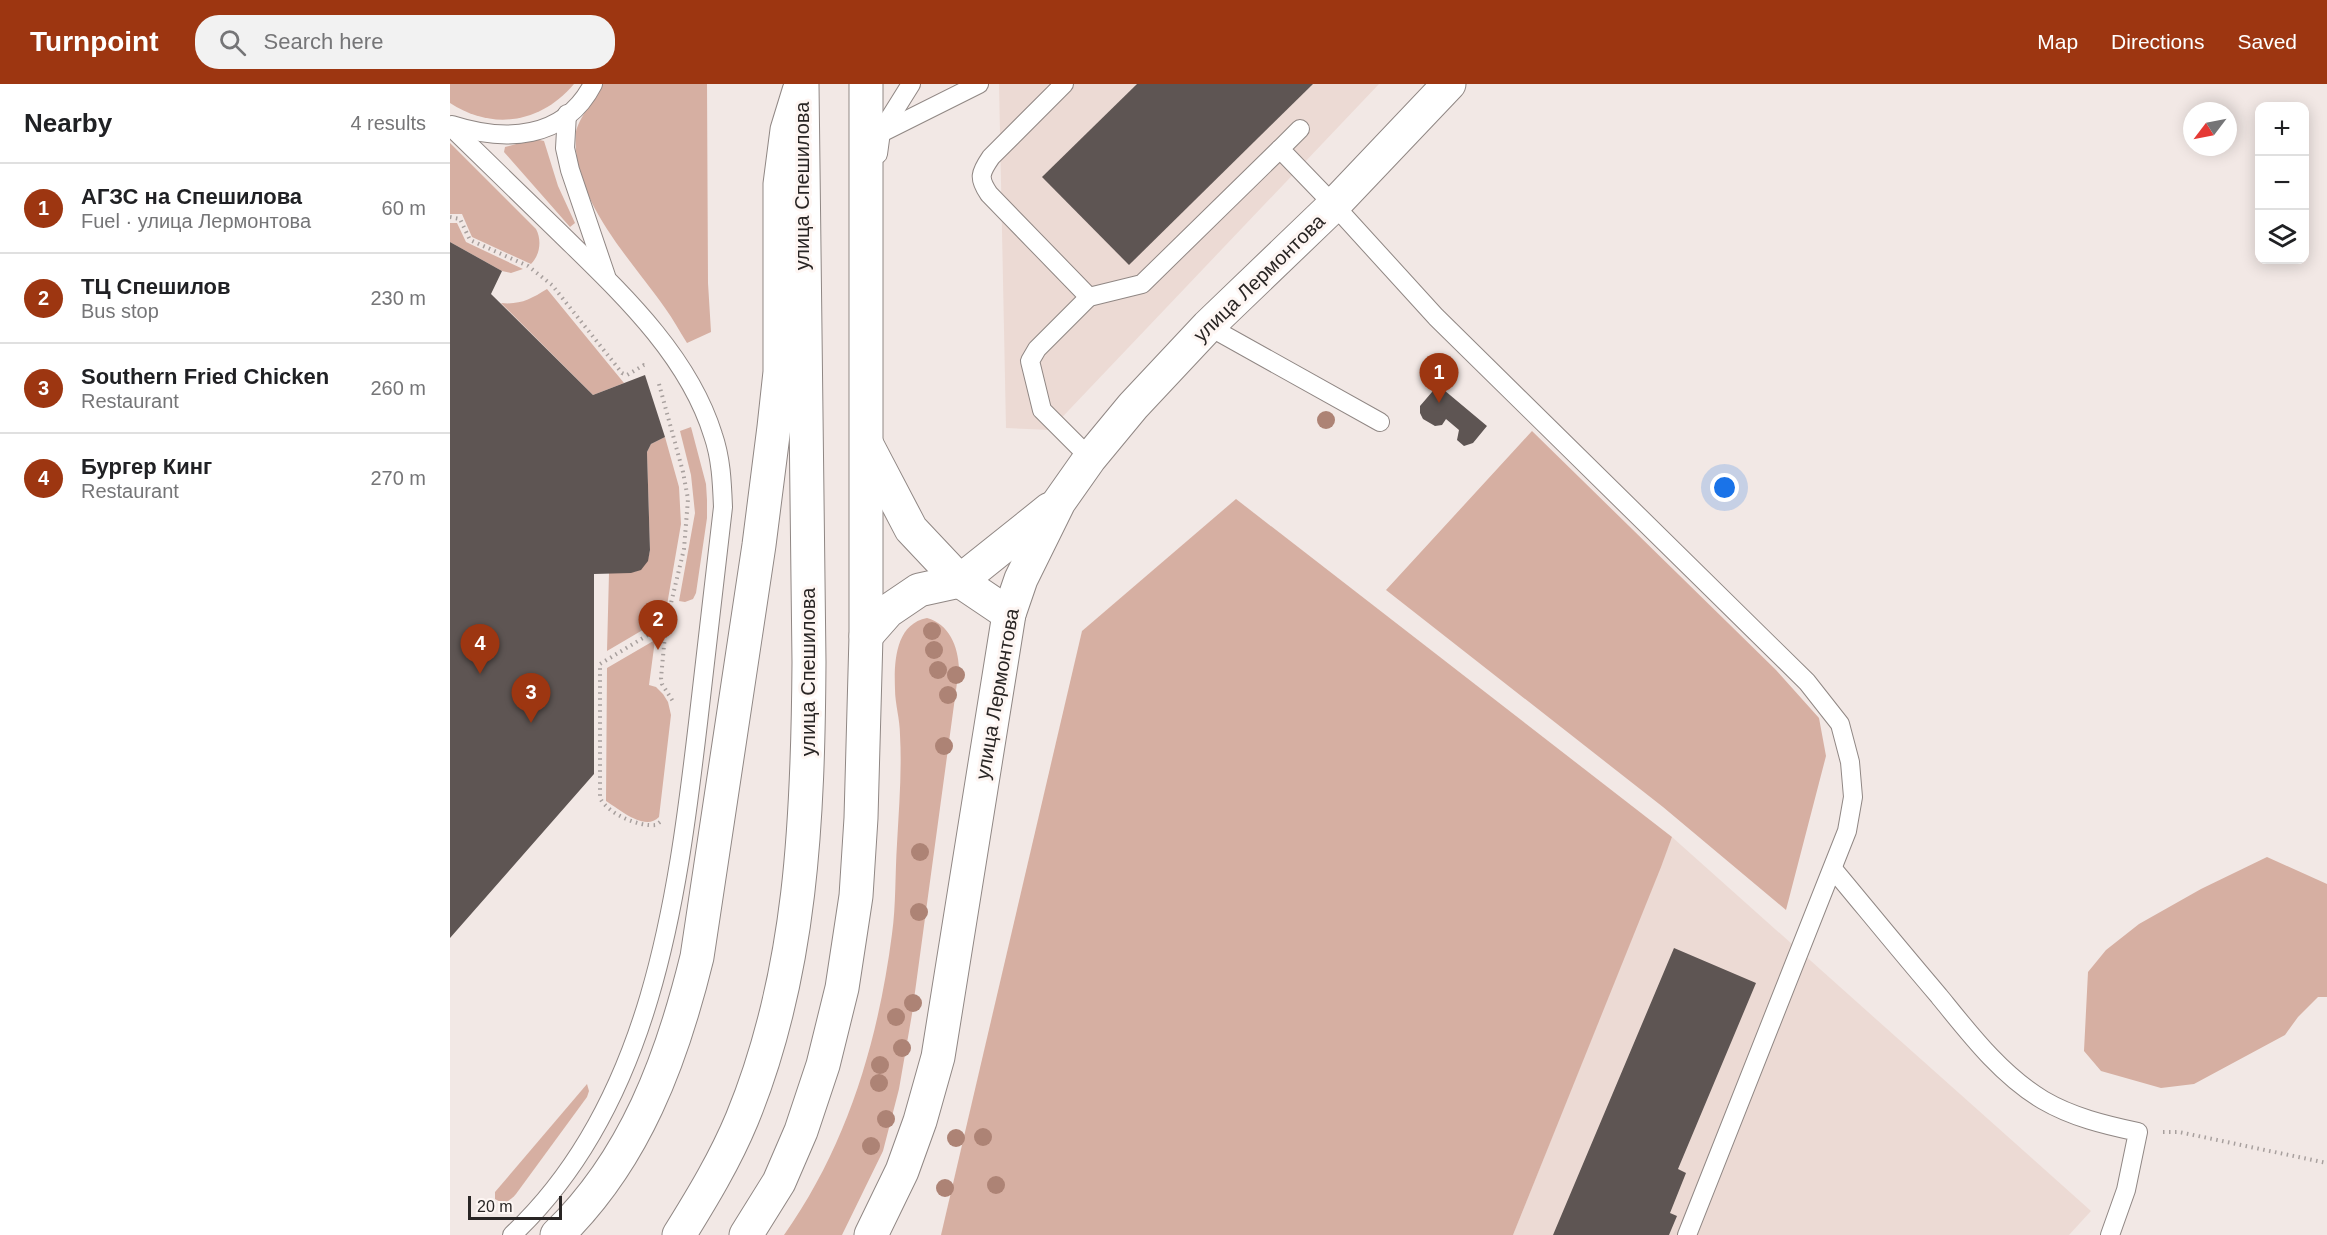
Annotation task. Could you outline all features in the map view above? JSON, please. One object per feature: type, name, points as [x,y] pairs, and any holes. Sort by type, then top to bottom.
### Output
[{"type":"street","points":[[557,1235],[587,1204],[632,1139],[653,1096],[669,1054],[684,1010],[697,957],[759,544],[774,427],[780,362],[781,173],[787,130],[801,84]]},
{"type":"street","name":"улица Спешилова","points":[[679,1235],[711,1183],[742,1120],[758,1076],[783,989],[795,922],[801,869],[808,759],[810,662],[801,84]]},
{"type":"street","points":[[746,1235],[779,1182],[801,1131],[822,1065],[842,988],[856,896],[861,818],[866,636],[866,84]]},
{"type":"street","name":"улица Лермонтова","points":[[871,1235],[902,1171],[920,1120],[938,1057],[1009,614],[1021,579],[1059,502],[1090,458],[1133,406],[1208,326],[1334,205],[1449,84]]},
{"type":"street","points":[[867,446],[911,529],[960,581],[1009,614]]},
{"type":"street","points":[[866,636],[888,611],[919,590],[960,581],[1059,502]]},
{"type":"lane","points":[[450,125],[476,133],[499,136],[542,129],[579,104],[593,84]]},
{"type":"lane","points":[[867,230],[881,132],[911,84]]},
{"type":"lane","points":[[881,132],[979,84]]},
{"type":"lane","points":[[1065,84],[991,157],[982,170],[982,183],[989,194],[1089,297]]},
{"type":"lane","points":[[567,114],[565,148],[570,170],[608,280]]},
{"type":"lane","points":[[450,125],[608,280],[664,345],[694,389],[710,425],[719,454],[723,507],[684,842],[666,931],[644,1011],[620,1080],[603,1118],[550,1195],[512,1235]]},
{"type":"lane","points":[[1090,458],[1042,410],[1030,361],[1037,349],[1089,297],[1142,284],[1300,129]]},
{"type":"lane","points":[[1280,149],[1436,317],[1807,682],[1840,724],[1850,762],[1853,797],[1847,831],[1687,1235]]},
{"type":"lane","points":[[1208,326],[1380,422]]},
{"type":"lane","points":[[1833,869],[1968,1031],[1995,1061],[2018,1081],[2042,1100],[2077,1116],[2108,1126],[2138,1132],[2126,1190],[2110,1235]]},
{"type":"path","points":[[450,217],[460,219],[470,240],[528,266],[552,285],[622,373],[627,375],[644,365],[652,368]]},
{"type":"path","points":[[656,375],[683,472],[688,499],[684,549],[666,624],[661,678],[676,708]]},
{"type":"path","points":[[665,813],[656,825],[638,825],[606,807],[599,794],[600,663],[666,624]]},
{"type":"path","points":[[2138,1132],[2179,1132],[2327,1163]]},
{"type":"shaded area","points":[[450,84],[574,84],[561,97],[532,115],[499,120],[466,112],[450,103]]},
{"type":"shaded area","points":[[603,84],[707,84],[708,283],[711,332],[687,343],[668,312],[605,226],[582,180],[577,156],[577,127]]},
{"type":"shaded area","points":[[999,84],[1379,84],[1050,430],[1006,428]]},
{"type":"shaded area","points":[[535,139],[544,141],[558,186],[575,223],[570,227],[504,152],[505,147]]},
{"type":"shaded area","points":[[450,143],[536,229],[539,247],[531,264],[472,237],[462,214],[450,214]]},
{"type":"shaded area","points":[[450,223],[457,223],[466,242],[523,269],[511,273],[502,271],[450,242]]},
{"type":"shaded area","points":[[547,289],[624,383],[593,395],[501,303],[525,300]]},
{"type":"shaded area","points":[[691,427],[706,484],[707,518],[696,593],[693,599],[685,602],[679,601],[695,513],[691,475],[680,431]]},
{"type":"shaded area","points":[[1532,431],[1776,670],[1819,718],[1826,756],[1786,910],[1663,807],[1386,590]]},
{"type":"shaded area","points":[[665,437],[679,487],[681,524],[667,605],[661,604],[658,621],[607,651],[609,573],[636,571],[645,564],[648,558],[650,550],[647,452],[651,444]]},
{"type":"shaded area","points":[[1236,499],[1672,837],[1661,867],[1513,1235],[941,1235],[1082,631]]},
{"type":"shaded area","points":[[927,618],[941,625],[951,637],[957,652],[959,668],[912,1014],[899,1089],[883,1151],[842,1235],[784,1235],[806,1201],[842,1129],[856,1092],[878,1014],[886,974],[895,901],[901,762],[900,729],[895,695],[896,657],[908,628]]},
{"type":"shaded area","points":[[655,640],[649,685],[656,687],[663,694],[668,702],[671,715],[659,817],[647,822],[632,818],[606,801],[607,668]]},
{"type":"shaded area","points":[[1672,837],[2091,1211],[2069,1235],[1513,1235]]},
{"type":"shaded area","points":[[2267,857],[2327,884],[2327,997],[2318,997],[2298,1017],[2285,1035],[2194,1084],[2161,1088],[2101,1071],[2084,1051],[2088,972],[2106,950],[2139,924],[2201,889]]},
{"type":"shaded area","points":[[587,1084],[589,1091],[587,1097],[516,1194],[507,1201],[501,1202],[495,1199],[495,1192]]},
{"type":"building","points":[[1137,84],[1313,84],[1129,265],[1042,177]]},
{"type":"building","points":[[450,242],[502,271],[491,294],[593,395],[645,375],[665,437],[651,444],[647,452],[650,550],[648,561],[641,570],[631,573],[594,574],[594,774],[450,938]]},
{"type":"building","points":[[1438,385],[1487,426],[1473,443],[1464,446],[1457,440],[1459,430],[1446,419],[1442,425],[1435,426],[1423,419],[1420,406]]},
{"type":"building","points":[[1674,948],[1756,983],[1678,1169],[1686,1173],[1670,1213],[1677,1216],[1669,1235],[1553,1235]]},
{"type":"place","name":"АГЗС на Спешилова","points":[[1439,403]]},
{"type":"place","name":"ТЦ Спешилов","points":[[658,650]]},
{"type":"place","name":"Бургер Кинг","points":[[480,674]]},
{"type":"place","name":"Southern Fried Chicken","points":[[531,723]]}]
